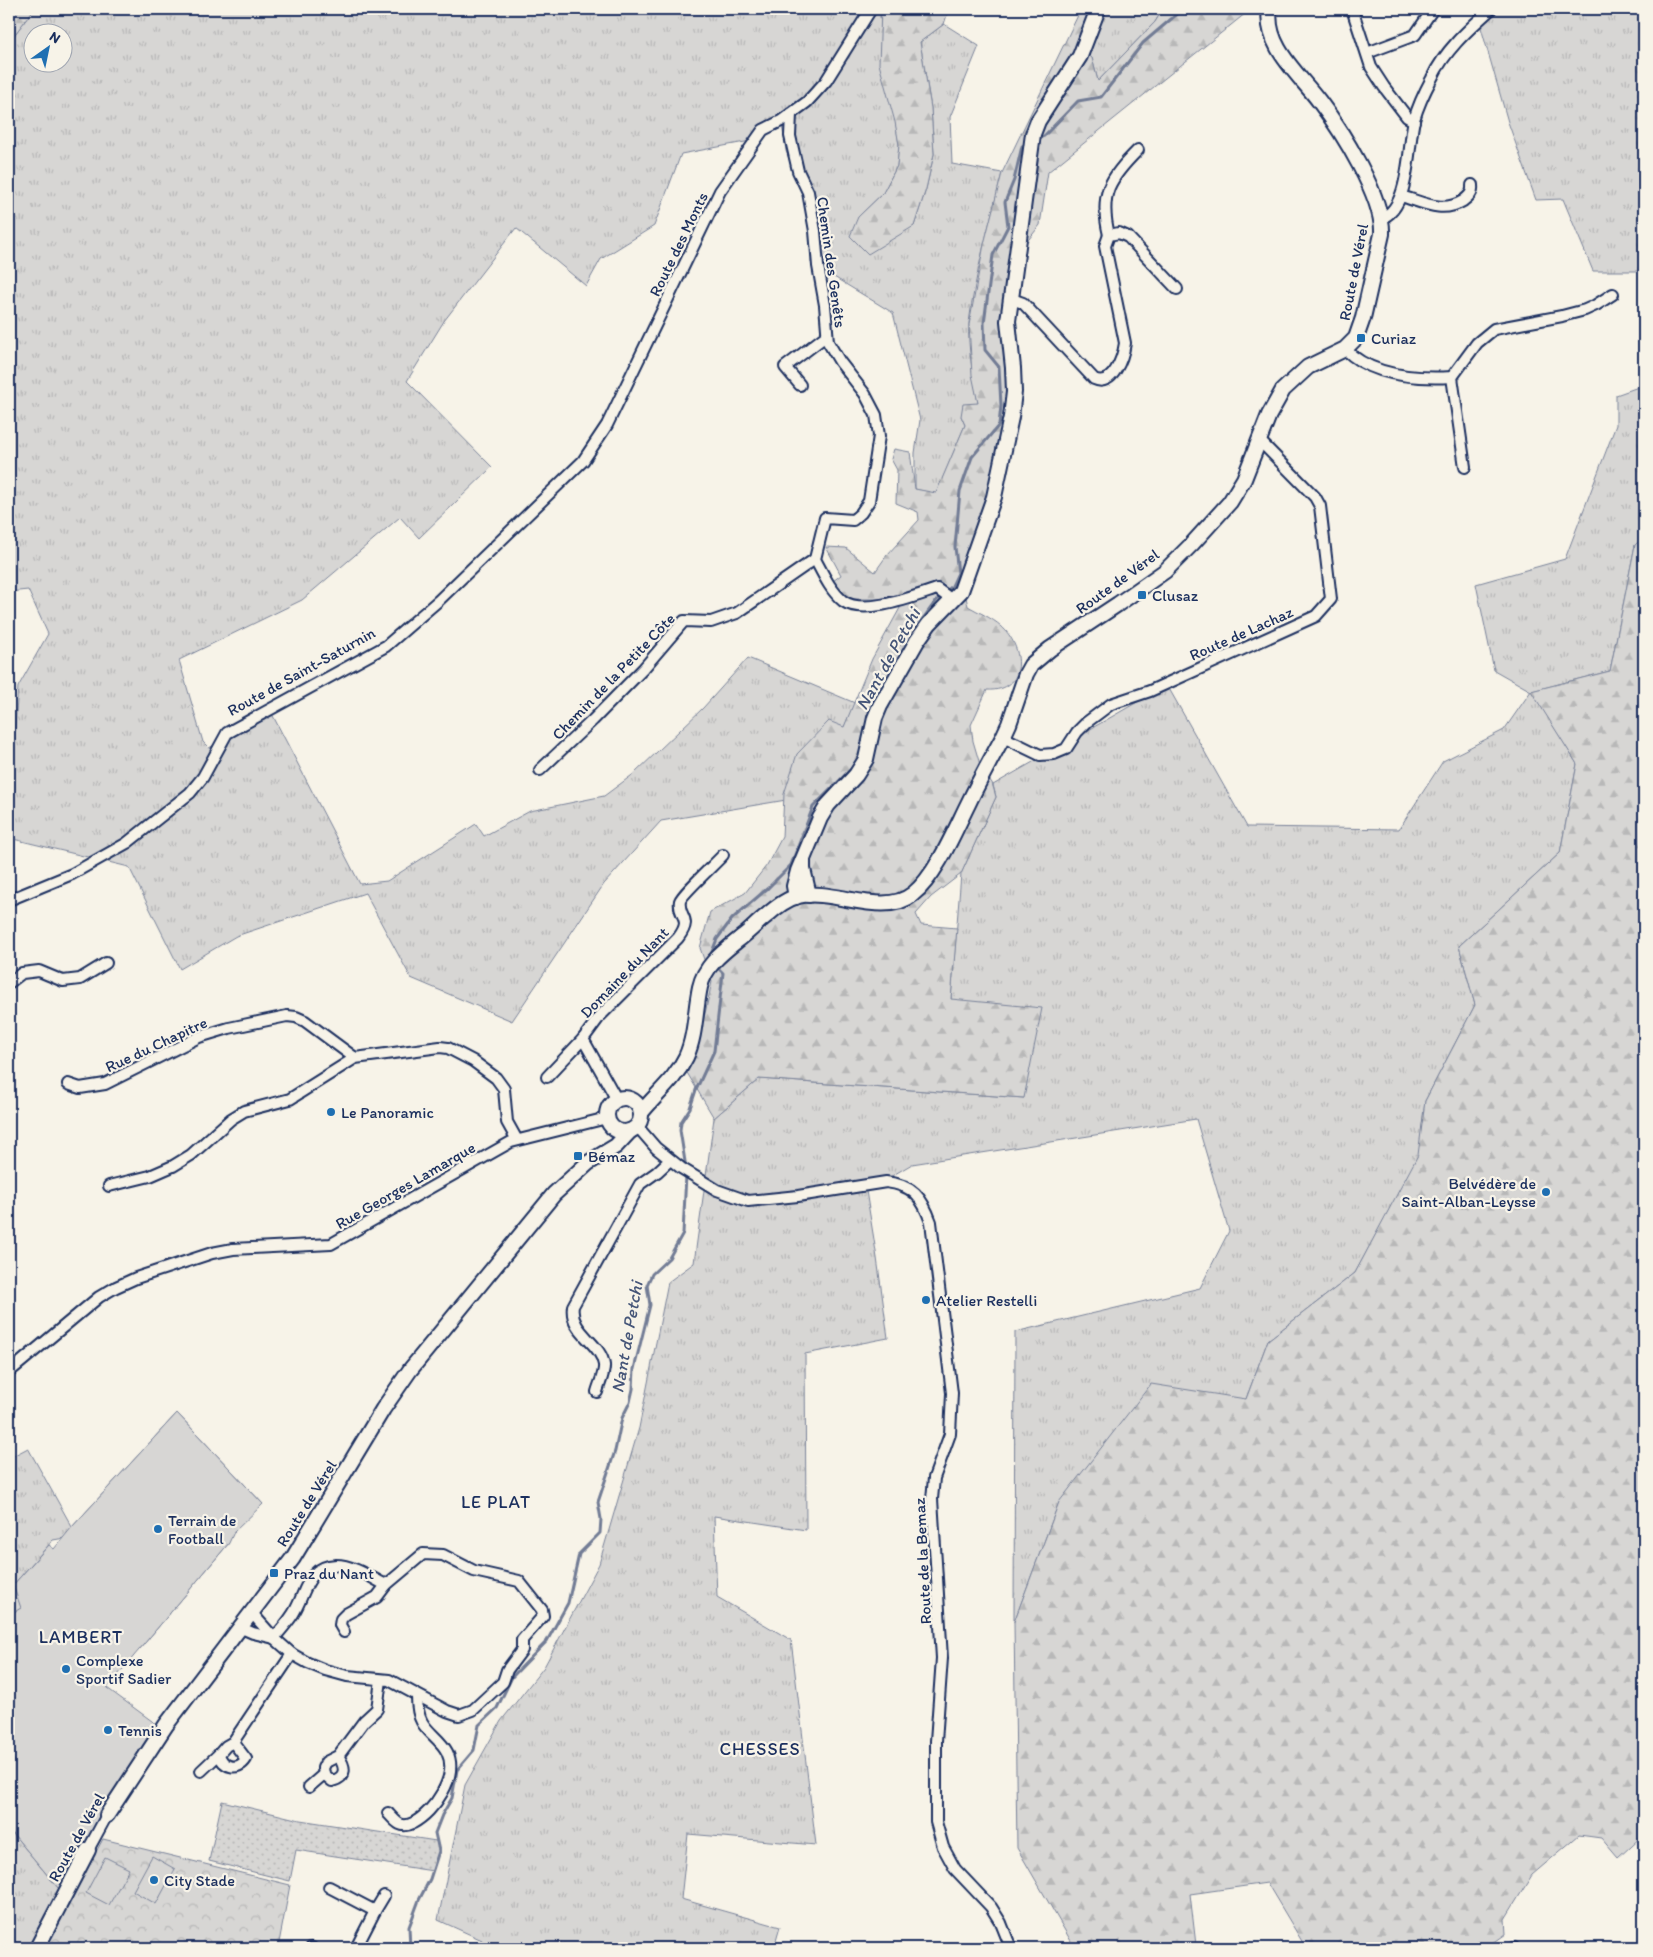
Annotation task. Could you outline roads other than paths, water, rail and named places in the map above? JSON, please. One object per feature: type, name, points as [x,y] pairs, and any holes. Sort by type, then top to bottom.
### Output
[{"type":"street","name":"Route des Monts","points":[[534,510],[583,461],[607,425],[720,191],[763,130],[781,121],[807,102],[826,80],[871,9]]},
{"type":"street","points":[[802,896],[804,859],[820,818],[828,805],[856,775],[866,759],[875,718],[891,686],[930,624],[949,598],[961,591],[994,498],[1011,417],[1014,392],[1014,368],[1008,321],[1032,140],[1038,121],[1080,56],[1098,9]]},
{"type":"street","name":"Route de Vérel","points":[[37,1948],[107,1815],[151,1745],[301,1546],[383,1409],[410,1370],[554,1194],[588,1163],[616,1146],[636,1124],[654,1097],[671,1082],[689,1049],[700,986],[704,974],[724,952],[782,903],[802,896],[877,903],[896,902],[912,895],[931,873],[1003,737],[1031,665],[1050,649],[1165,570],[1187,549],[1230,502],[1244,479],[1269,415],[1287,385],[1308,367],[1345,349],[1356,338],[1360,331],[1382,234],[1381,218],[1357,160],[1340,132],[1319,101],[1277,48],[1270,24],[1270,9]]},
{"type":"street","points":[[1352,9],[1371,67],[1406,117],[1414,121]]},
{"type":"street","points":[[1366,53],[1415,35],[1433,9]]},
{"type":"street","points":[[1381,218],[1390,212],[1401,196],[1410,155],[1414,121],[1432,77],[1463,34],[1492,9]]},
{"type":"street","name":"Chemin des Genêts","points":[[790,114],[790,136],[798,171],[808,192],[815,231],[828,342],[840,362],[865,394],[876,415],[879,436],[868,501],[861,513],[853,520],[825,518],[816,559]]},
{"type":"street","points":[[1012,299],[1023,303],[1094,379],[1099,381],[1105,380],[1115,371],[1125,343],[1105,246],[1109,235],[1104,214],[1111,182],[1123,165],[1138,150]]},
{"type":"street","points":[[1401,196],[1437,207],[1448,208],[1469,196],[1472,185]]},
{"type":"street","points":[[1109,235],[1119,233],[1128,237],[1177,289]]},
{"type":"street","points":[[1466,467],[1452,377],[1477,343],[1494,329],[1585,310],[1612,294]]},
{"type":"street","points":[[800,386],[785,367],[827,335]]},
{"type":"street","points":[[1345,349],[1354,357],[1388,372],[1434,378],[1452,377]]},
{"type":"street","name":"Route de Lachaz","points":[[1003,737],[1040,755],[1054,754],[1066,749],[1077,732],[1111,704],[1150,691],[1316,616],[1331,599],[1320,506],[1315,497],[1260,441]]},
{"type":"street","name":"Route de Saint-Saturnin","points":[[9,900],[72,874],[127,843],[171,810],[190,793],[203,778],[227,733],[386,646],[438,601],[534,510]]},
{"type":"street","points":[[816,559],[830,586],[844,602],[861,607],[908,599],[937,589],[949,598]]},
{"type":"street","name":"Chemin de la Petite Côte","points":[[540,770],[599,714],[643,668],[684,620],[711,622],[737,613],[816,559]]},
{"type":"street","name":"Domaine du Nant","points":[[547,1077],[583,1039],[600,1016],[678,938],[686,925],[680,899],[723,855]]},
{"type":"street","points":[[9,982],[22,973],[39,972],[63,981],[80,979],[106,963]]},
{"type":"street","name":"Rue du Chapitre","points":[[68,1084],[80,1088],[105,1084],[199,1037],[229,1028],[287,1016],[305,1021],[355,1058]]},
{"type":"street","name":"Domaine du Nant","points":[[583,1039],[616,1100]]},
{"type":"street","points":[[109,1186],[150,1176],[173,1166],[191,1156],[231,1119],[244,1111],[290,1098],[355,1058],[440,1047],[455,1051],[496,1078],[502,1085],[507,1122],[517,1140]]},
{"type":"street","name":"Route de Vérel","points":[[632,1100],[650,1092],[677,1070]]},
{"type":"street","points":[[604,1152],[612,1138],[610,1122],[609,1107],[616,1100],[627,1098],[638,1105],[636,1124],[620,1132],[610,1122]]},
{"type":"street","name":"Rue Georges Lamarque","points":[[9,1372],[99,1297],[136,1278],[212,1253],[233,1249],[331,1244],[517,1140],[610,1122]]},
{"type":"street","name":"Route de la Bemaz","points":[[636,1124],[656,1148],[681,1168],[717,1190],[748,1201],[798,1196],[886,1182],[910,1189],[919,1197],[926,1209],[931,1224],[952,1393],[950,1434],[934,1478],[932,1499],[942,1658],[936,1741],[936,1822],[943,1848],[955,1869],[991,1907],[1001,1923],[1011,1948]]},
{"type":"street","points":[[598,1392],[604,1366],[601,1356],[576,1324],[572,1315],[573,1306],[640,1184],[670,1160]]},
{"type":"street","points":[[250,1612],[292,1654],[325,1670],[364,1679],[389,1680],[446,1712],[460,1715],[473,1710],[502,1682],[507,1670],[522,1650],[522,1640],[543,1616],[542,1610],[518,1581],[474,1572],[444,1555],[423,1554],[386,1585],[377,1597],[346,1614],[341,1619],[340,1625],[344,1632]]},
{"type":"street","points":[[274,1638],[293,1615],[309,1579],[318,1570],[336,1565],[350,1568],[386,1585]]},
{"type":"street","points":[[239,1627],[253,1633],[274,1638]]},
{"type":"street","points":[[201,1771],[226,1746],[233,1742],[292,1654]]},
{"type":"street","points":[[338,1756],[344,1766],[344,1774],[332,1781],[324,1774],[323,1768],[326,1762],[338,1756],[364,1721],[377,1709],[381,1680]]},
{"type":"street","points":[[388,1813],[397,1824],[406,1826],[422,1818],[430,1812],[439,1799],[449,1776],[447,1752],[437,1738],[423,1724],[416,1696]]},
{"type":"street","points":[[220,1754],[227,1766],[238,1767],[243,1764],[245,1757],[233,1742]]},
{"type":"street","points":[[309,1788],[324,1774]]},
{"type":"street","points":[[329,1887],[375,1911]]},
{"type":"street","points":[[356,1948],[384,1896]]},
{"type":"waterway","name":"Nant de Petchi","points":[[1036,139],[1044,136],[1078,101],[1101,97],[1143,43],[1183,9]]},
{"type":"waterway","name":"Nant de Petchi","points":[[912,637],[936,601],[952,586],[958,573],[955,547],[960,491],[972,457],[999,425],[1001,406],[999,367],[985,350],[984,323],[993,255],[1008,226],[1005,202],[1014,180],[1022,146],[1026,144]]},
{"type":"waterway","name":"Nant de Petchi","points":[[710,957],[717,939],[732,919],[791,865],[813,807],[855,765]]},
{"type":"waterway","name":"Nant de Petchi","points":[[686,1168],[680,1130],[681,1122],[690,1108],[714,1051],[723,973],[716,966]]},
{"type":"waterway","name":"Nant de Petchi","points":[[410,1948],[409,1927],[419,1900],[430,1879],[439,1851],[435,1833],[442,1815],[452,1798],[457,1770],[474,1750],[479,1725],[497,1708],[512,1677],[547,1641],[568,1603],[579,1554],[600,1533],[601,1519],[598,1502],[615,1451],[622,1418],[630,1402],[633,1389],[634,1369],[650,1305],[647,1285],[652,1274],[669,1258],[683,1233],[686,1175]]},
{"type":"place","name":"Curiaz","points":[[1361,338]]},
{"type":"place","name":"Clusaz","points":[[1142,595]]},
{"type":"place","name":"Le Panoramic","points":[[331,1112]]},
{"type":"place","name":"Bémaz","points":[[578,1156]]},
{"type":"place","name":"Belvédère de Saint-Alban-Leysse","points":[[1546,1192]]},
{"type":"place","name":"Atelier Restelli","points":[[926,1300]]},
{"type":"place","name":"Terrain de Football","points":[[158,1529]]},
{"type":"place","name":"Praz du Nant","points":[[274,1573]]},
{"type":"place","name":"Complexe Sportif Sadier","points":[[66,1669]]},
{"type":"place","name":"Tennis","points":[[108,1730]]},
{"type":"place","name":"City Stade","points":[[154,1880]]},
{"type":"district","name":"LE PLAT","points":[[496,1502]]},
{"type":"district","name":"LAMBERT","points":[[81,1637]]},
{"type":"district","name":"CHESSES","points":[[760,1749]]}]
